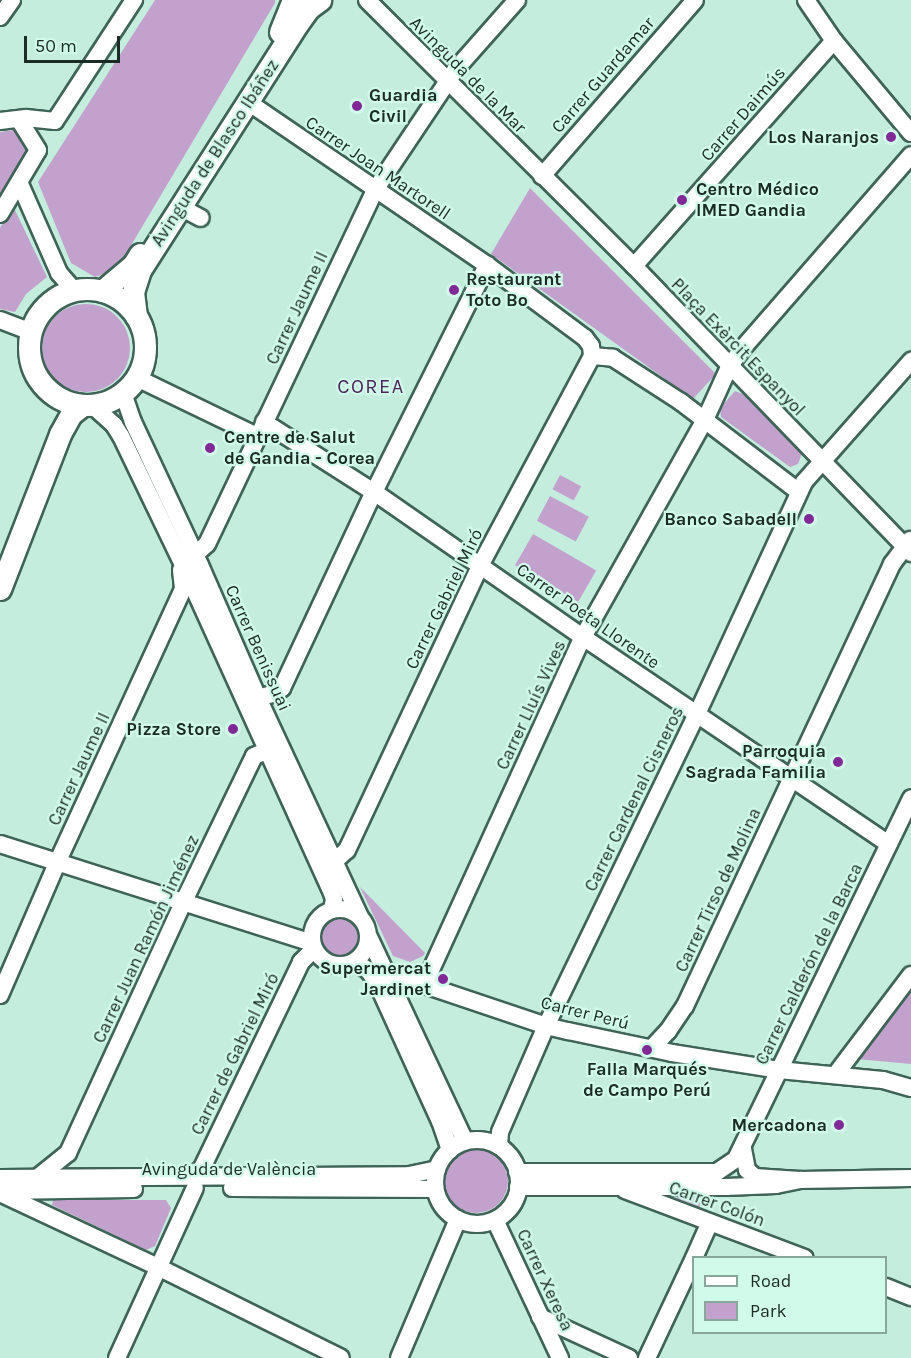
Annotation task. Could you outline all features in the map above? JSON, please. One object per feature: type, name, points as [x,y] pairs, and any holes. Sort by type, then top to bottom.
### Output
[{"type":"main road","name":"Avinguda de Blasco Ibáñez","points":[[102,291],[133,265],[286,23],[293,0]]},
{"type":"main road","name":"Avinguda de Blasco Ibáñez","points":[[136,316],[133,292],[140,270],[182,208],[298,23],[309,8],[320,0]]},
{"type":"main road","points":[[0,589],[60,434],[71,414],[88,405],[110,400],[130,385],[143,359],[145,344],[136,316],[127,305],[102,291],[74,290],[59,296],[37,317],[31,332],[29,350],[32,367],[41,383],[54,395],[88,405]]},
{"type":"main road","points":[[0,552],[55,412],[54,395]]},
{"type":"street","points":[[0,17],[12,0]]},
{"type":"street","points":[[0,214],[20,184],[55,121],[134,0]]},
{"type":"street","name":"Avinguda de la Mar","points":[[367,0],[542,176]]},
{"type":"street","name":"Carrer Jaume II","points":[[0,995],[57,863],[183,589],[187,556],[207,544],[375,190],[447,82],[517,0]]},
{"type":"street","name":"Carrer Guardamar","points":[[542,176],[695,0]]},
{"type":"street","points":[[806,0],[834,41],[911,133]]},
{"type":"street","name":"Carrer Daimús","points":[[634,266],[834,41]]},
{"type":"street","name":"Carrer Joan Martorell","points":[[248,102],[487,265]]},
{"type":"street","points":[[0,122],[19,118],[55,121]]},
{"type":"street","points":[[19,118],[38,150]]},
{"type":"street","name":"Carrer Lluís Vives","points":[[425,983],[583,638],[705,420],[729,367],[742,349],[911,155]]},
{"type":"street","name":"Plaça Exèrcit Espanyol","points":[[542,176],[634,266],[729,367],[817,466],[909,546]]},
{"type":"street","points":[[20,184],[59,273],[74,290]]},
{"type":"street","points":[[182,208],[201,218]]},
{"type":"street","points":[[258,698],[276,693],[282,688],[374,492],[487,265],[585,338],[591,346],[592,356],[613,358],[705,420],[799,492]]},
{"type":"street","points":[[0,320],[31,332]]},
{"type":"street","name":"Carrer Gabriel Miró","points":[[336,861],[347,850],[481,564],[592,356]]},
{"type":"street","name":"Carrer Cardenal Cisneros","points":[[499,1146],[500,1132],[546,1026],[697,714],[799,492],[817,466],[911,361]]},
{"type":"street","name":"Carrer Poeta Llorente","points":[[130,385],[261,429],[374,492],[481,564],[583,638],[889,844]]},
{"type":"street","name":"Carrer Benissuai","points":[[130,385],[187,556],[268,750],[330,888],[334,898],[332,910]]},
{"type":"street","name":"Carrer Benissuai","points":[[88,405],[114,424],[187,556],[258,698],[336,861],[360,917]]},
{"type":"street","name":"Carrer Tirso de Molina","points":[[651,1049],[668,1031],[685,1006],[892,564],[909,546]]},
{"type":"street","name":"Carrer Juan Ramón Jiménez","points":[[40,1177],[68,1153],[183,903],[254,756],[268,750]]},
{"type":"street","name":"Carrer Calderón de la Barca","points":[[743,1149],[911,798]]},
{"type":"street","points":[[0,844],[313,946]]},
{"type":"street","points":[[369,937],[367,947],[355,962],[348,965],[332,965],[318,956],[313,946],[314,927],[324,914],[332,910],[347,909],[360,917],[465,1142]]},
{"type":"street","name":"Carrer de Gabriel Miró","points":[[158,1267],[194,1183],[301,962],[313,946]]},
{"type":"street","points":[[355,962],[368,970],[377,983],[440,1121],[450,1150]]},
{"type":"street","name":"Carrer Perú","points":[[387,972],[425,983],[546,1026],[651,1049],[779,1070],[883,1080]]},
{"type":"street","points":[[836,1074],[911,975]]},
{"type":"street","points":[[883,1080],[911,1077]]},
{"type":"street","points":[[883,1080],[911,1088]]},
{"type":"street","points":[[477,1140],[499,1146],[507,1153],[518,1179],[511,1206],[495,1220],[476,1224],[458,1219],[440,1201],[435,1189],[437,1169],[450,1150],[465,1142],[477,1140]]},
{"type":"street","points":[[518,1179],[717,1172],[730,1165],[743,1149]]},
{"type":"street","points":[[743,1149],[747,1170],[755,1177],[800,1180],[911,1178]]},
{"type":"street","points":[[68,1153],[72,1163],[87,1178]]},
{"type":"street","name":"Avinguda de València","points":[[0,1192],[409,1176],[437,1169]]},
{"type":"street","points":[[22,1190],[40,1177]]},
{"type":"street","name":"Avinguda de València","points":[[0,1178],[87,1178],[435,1189]]},
{"type":"street","points":[[518,1179],[616,1187],[776,1185],[800,1180]]},
{"type":"street","name":"Carrer Colón","points":[[616,1187],[802,1256]]},
{"type":"street","points":[[0,1192],[341,1358]]},
{"type":"street","points":[[399,1358],[458,1219]]},
{"type":"street","name":"Carrer Xeresa","points":[[495,1220],[559,1356]]},
{"type":"street","points":[[695,1256],[710,1222]]},
{"type":"street","points":[[647,1358],[692,1262]]},
{"type":"street","points":[[117,1358],[158,1267]]},
{"type":"street","points":[[887,1288],[911,1297]]},
{"type":"street","points":[[540,1317],[629,1358]]},
{"type":"street","points":[[559,1356],[564,1339],[581,1336]]},
{"type":"green space","points":[[155,0],[275,0],[275,3],[117,269],[95,277],[71,263],[38,182]]},
{"type":"green space","points":[[18,131],[27,144],[27,150],[0,194],[0,132]]},
{"type":"green space","points":[[530,188],[716,374],[693,399],[491,254]]},
{"type":"green space","points":[[13,206],[47,277],[26,294],[15,312],[0,309],[0,228]]},
{"type":"green space","points":[[86,304],[111,311],[123,323],[130,348],[123,373],[111,385],[86,392],[61,385],[49,373],[42,348],[49,323],[61,311]]},
{"type":"green space","points":[[735,391],[745,395],[802,453],[798,464],[790,467],[721,417],[720,408]]},
{"type":"green space","points":[[560,475],[581,486],[574,500],[552,489]]},
{"type":"green space","points":[[550,496],[589,517],[576,541],[537,521]]},
{"type":"green space","points":[[533,534],[596,570],[578,602],[515,565]]},
{"type":"green space","points":[[360,887],[425,953],[423,956],[410,962],[393,956]]},
{"type":"green space","points":[[341,916],[349,917],[355,922],[360,928],[360,944],[355,950],[349,955],[341,956],[333,955],[327,950],[322,944],[321,936],[322,928],[327,922],[333,917]]},
{"type":"green space","points":[[911,985],[911,1064],[856,1059]]},
{"type":"green space","points":[[476,1149],[494,1154],[499,1158],[503,1163],[508,1181],[503,1199],[499,1204],[494,1208],[476,1213],[458,1208],[453,1204],[449,1199],[444,1181],[449,1163],[453,1158],[458,1154]]},
{"type":"green space","points":[[678,1195],[701,1196],[699,1211],[676,1202]]},
{"type":"green space","points":[[53,1200],[166,1200],[171,1208],[155,1246],[146,1250],[52,1205]]},
{"type":"place","name":"Guardia Civil","points":[[357,106]]},
{"type":"place","name":"Los Naranjos","points":[[891,137]]},
{"type":"place","name":"Centro Médico IMED Gandia","points":[[682,200]]},
{"type":"place","name":"Restaurant Toto Bo","points":[[454,290]]},
{"type":"place","name":"Centre de Salut de Gandia - Corea","points":[[210,448]]},
{"type":"place","name":"Banco Sabadell","points":[[809,519]]},
{"type":"place","name":"Pizza Store","points":[[233,729]]},
{"type":"place","name":"Parroquia Sagrada Familia","points":[[838,762]]},
{"type":"place","name":"Supermercat Jardinet","points":[[443,979]]},
{"type":"place","name":"Falla Marqués de Campo Perú","points":[[647,1050]]},
{"type":"place","name":"Mercadona","points":[[839,1125]]},
{"type":"district","name":"COREA","points":[[371,386]]}]
